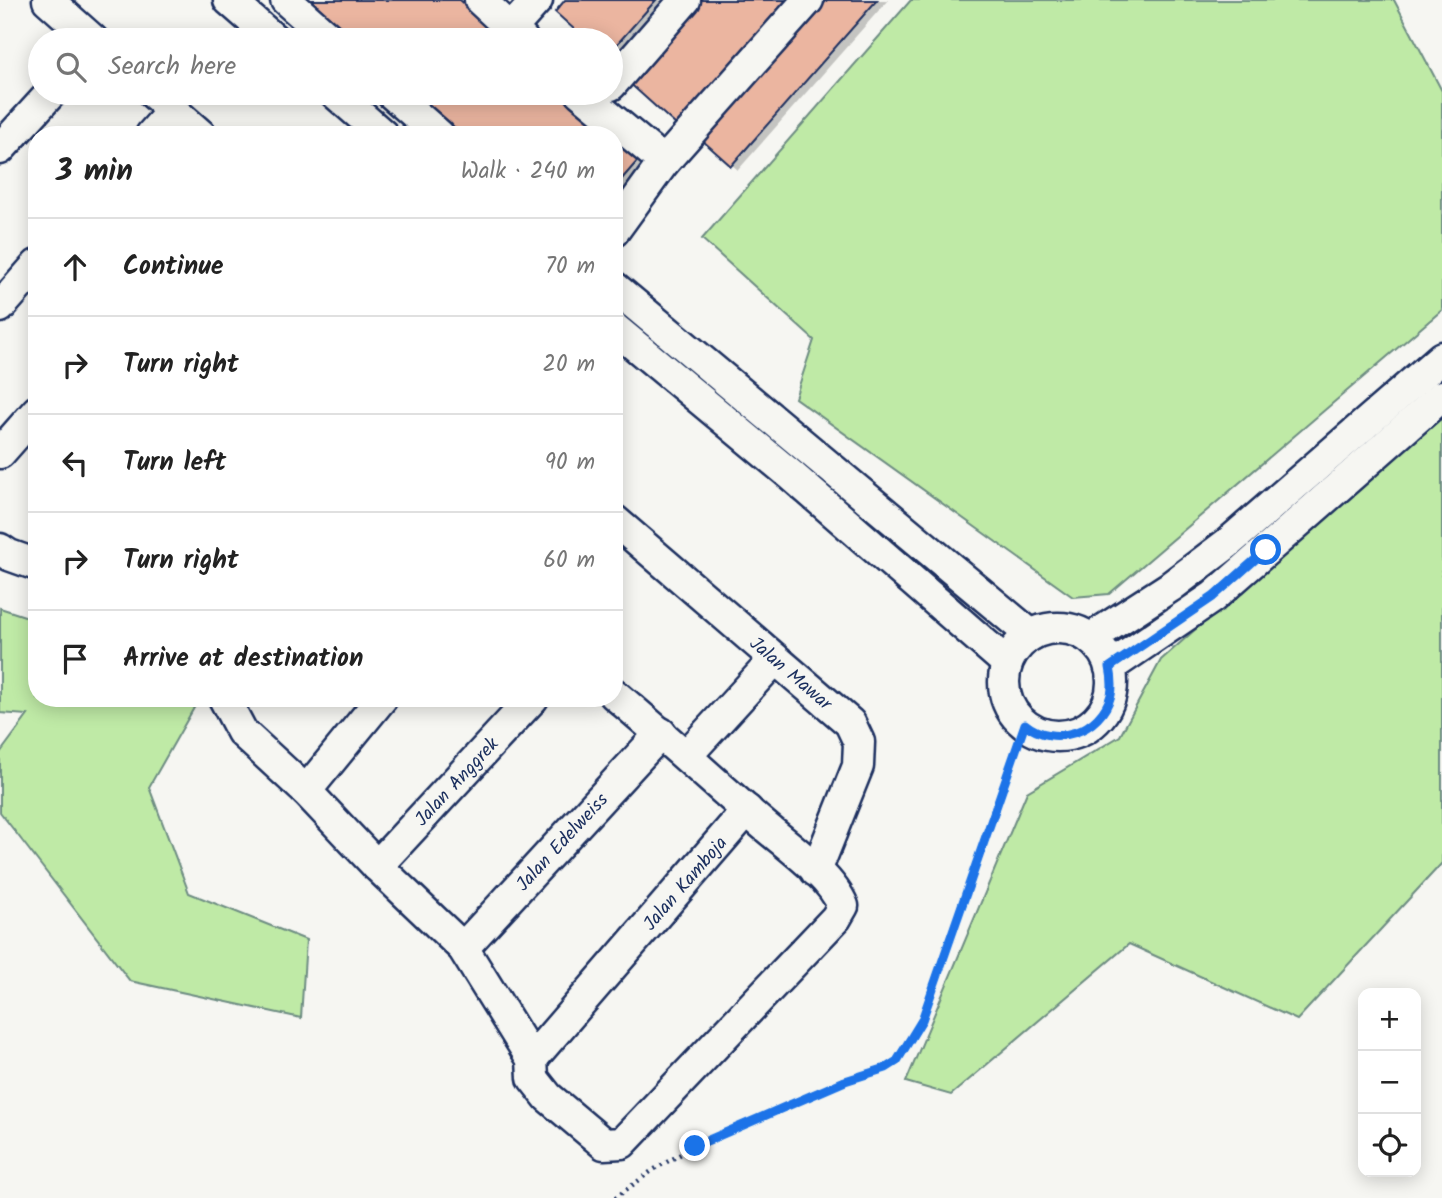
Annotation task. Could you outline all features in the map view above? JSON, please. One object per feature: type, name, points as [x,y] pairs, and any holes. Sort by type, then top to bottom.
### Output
[{"type":"street","points":[[48,0],[80,28]]},
{"type":"street","points":[[229,0],[261,28]]},
{"type":"street","points":[[286,0],[318,28]]},
{"type":"street","points":[[480,0],[510,28]]},
{"type":"street","points":[[521,28],[537,0]]},
{"type":"street","points":[[623,66],[685,0]]},
{"type":"street","points":[[623,219],[664,162],[808,0]]},
{"type":"street","points":[[0,149],[40,105]]},
{"type":"street","points":[[154,126],[162,105]]},
{"type":"street","points":[[166,105],[191,126]]},
{"type":"street","points":[[349,105],[373,126]]},
{"type":"street","points":[[405,105],[429,126]]},
{"type":"street","points":[[608,105],[664,162]]},
{"type":"street","points":[[0,307],[28,275]]},
{"type":"street","points":[[623,295],[1031,635]]},
{"type":"street","points":[[623,335],[791,475],[1007,663]]},
{"type":"street","points":[[1091,638],[1170,587],[1228,543],[1442,357]]},
{"type":"street","points":[[1110,667],[1213,597],[1442,396]]},
{"type":"street","points":[[0,453],[28,421]]},
{"type":"street","name":"Jalan Mawar","points":[[623,528],[850,723],[859,742],[858,766],[816,871]]},
{"type":"street","points":[[0,549],[9,555],[28,560]]},
{"type":"street","points":[[1058,627],[1072,629],[1091,638],[1105,654],[1110,667],[1111,696],[1105,709],[1085,729],[1058,736],[1044,734],[1025,724],[1011,709],[1005,696],[1007,663],[1019,643],[1031,635],[1058,627]]},
{"type":"street","points":[[687,755],[775,660]]},
{"type":"street","points":[[228,707],[242,732],[306,791],[377,866],[463,948],[532,1059],[533,1078],[548,1097],[604,1144],[622,1143],[836,918],[843,906],[838,894],[816,871],[623,701]]},
{"type":"street","points":[[306,791],[375,707]]},
{"type":"street","name":"Jalan Anggrek","points":[[377,866],[525,707]]},
{"type":"street","name":"Jalan Edelweiss","points":[[463,948],[661,733]]},
{"type":"street","name":"Jalan Kamboja","points":[[532,1059],[747,810]]},
{"type":"path","points":[[615,1198],[653,1170],[695,1146],[845,1081],[886,1068],[897,1061],[922,1020],[1025,724]]},
{"type":"green space","points":[[911,0],[1394,0],[1442,91],[1442,310],[1109,594],[1073,597],[795,398],[814,340],[702,239]]},
{"type":"green space","points":[[1442,410],[1442,863],[1297,1020],[1129,944],[951,1095],[906,1082],[1027,792],[1120,736],[1161,660]]},
{"type":"green space","points":[[0,608],[28,617],[28,707],[194,707],[149,787],[189,893],[306,940],[301,1018],[130,981],[0,812],[0,753],[28,715],[0,713]]},
{"type":"building","points":[[310,0],[460,0],[492,28],[342,28]]},
{"type":"building","points":[[565,0],[656,0],[623,37],[623,28],[573,28],[555,12]]},
{"type":"building","points":[[697,0],[787,0],[676,125],[626,80]]},
{"type":"building","points":[[827,0],[877,0],[731,166],[703,141]]},
{"type":"building","points":[[429,105],[579,105],[603,126],[453,126]]},
{"type":"building","points":[[623,144],[640,158],[623,178]]},
{"type":"route","points":[[695,1146],[845,1081],[886,1068],[897,1061],[922,1020],[1025,724],[1044,734],[1058,736],[1085,729],[1105,709],[1111,696],[1110,667],[1213,597],[1266,550]]}]
